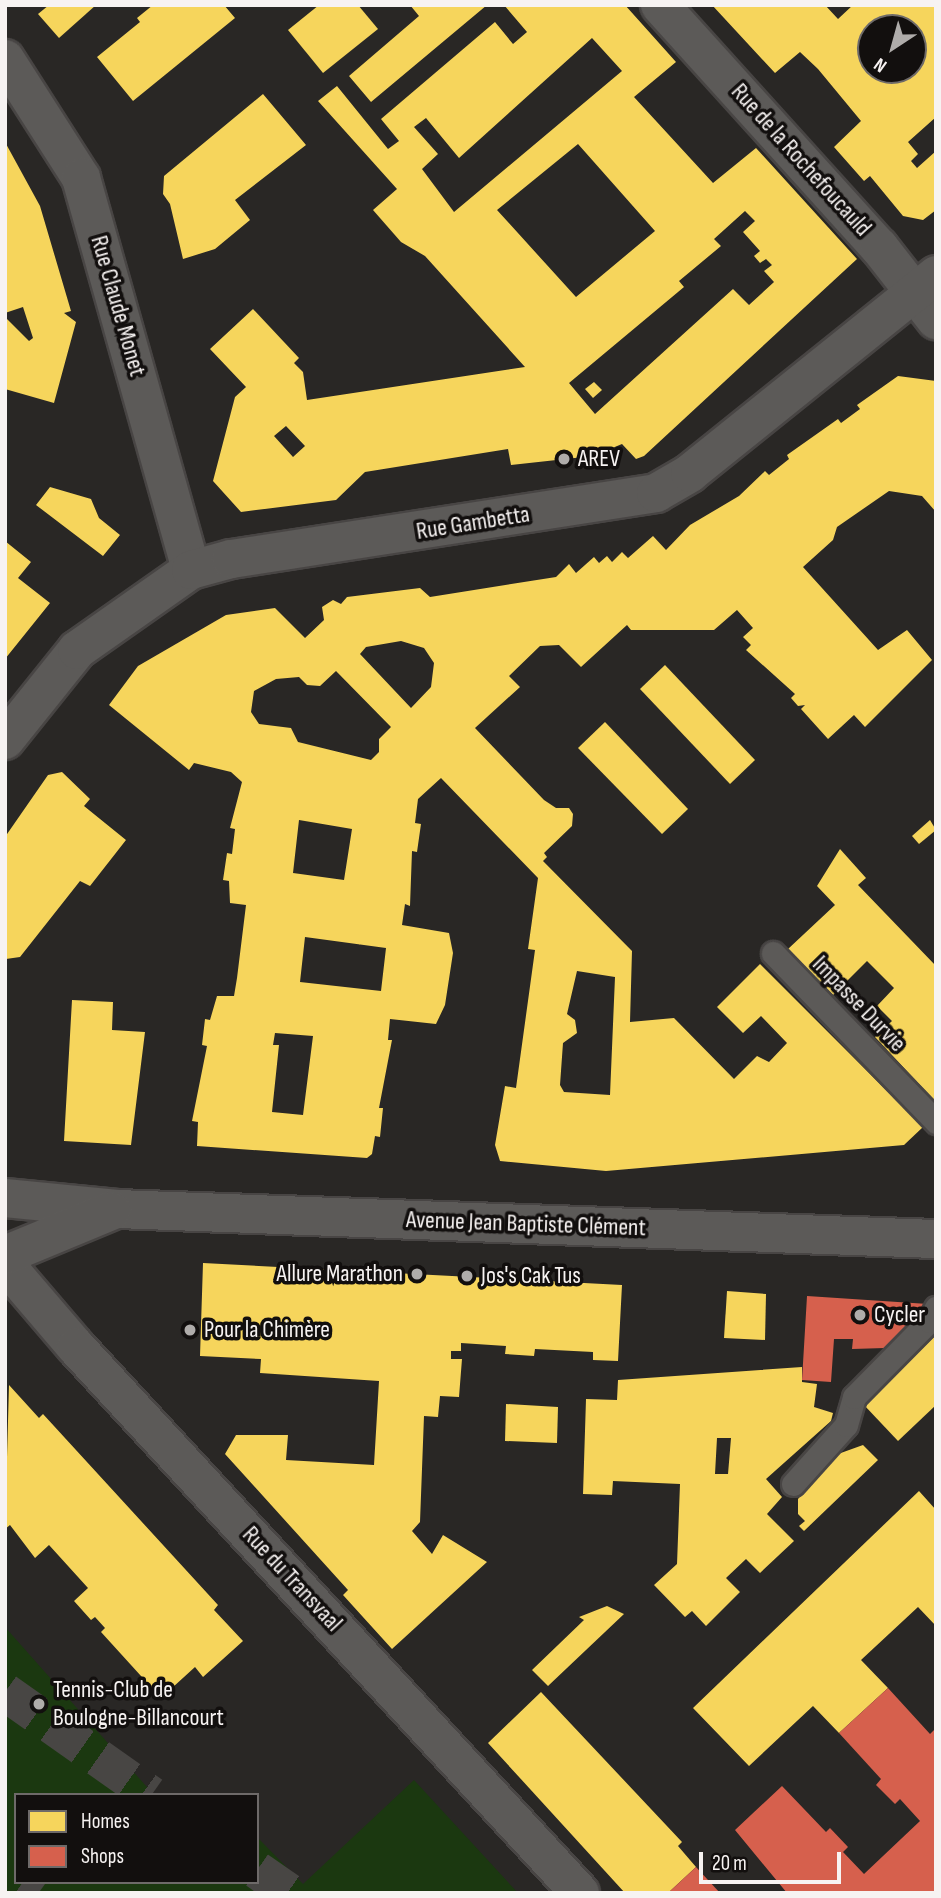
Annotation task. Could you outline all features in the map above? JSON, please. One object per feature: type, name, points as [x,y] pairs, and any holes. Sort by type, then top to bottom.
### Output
[{"type":"street","name":"Rue de la Rochefoucauld","points":[[660,5],[929,296]]},
{"type":"street","name":"Rue Claude Monet","points":[[5,59],[81,178],[191,570]]},
{"type":"street","name":"Rue Gambetta","points":[[5,740],[77,649],[191,570],[231,559],[656,493],[690,473],[929,296]]},
{"type":"street","name":"Avenue Jean Baptiste Clément","points":[[5,1198],[117,1209],[936,1239]]},
{"type":"street","name":"Avenue Jean Baptiste Clément","points":[[5,1255],[117,1209]]},
{"type":"street","name":"Rue du Transvaal","points":[[5,1264],[76,1348],[580,1893]]},
{"type":"lane","name":"Impasse Durvie","points":[[773,953],[936,1122]]},
{"type":"lane","points":[[793,1483],[846,1425],[854,1397],[929,1321],[936,1308]]},
{"type":"green space","name":"Tennis-Club de Boulogne-Billancourt","points":[[5,1627],[152,1793],[14,1793],[14,1884],[259,1884],[259,1839],[303,1884],[414,1780],[518,1893],[5,1893]]},
{"type":"building: Homes","points":[[49,5],[96,5],[59,38],[38,14]]},
{"type":"building: Homes","points":[[153,5],[224,5],[235,18],[133,101],[97,57],[140,22],[137,18]]},
{"type":"building: Homes","points":[[319,5],[358,5],[378,29],[323,73],[288,30]]},
{"type":"building: Homes","points":[[410,5],[487,5],[371,102],[349,76],[419,16]]},
{"type":"building: Homes","points":[[504,5],[625,5],[676,62],[634,97],[713,183],[756,148],[857,259],[644,456],[636,459],[622,444],[593,456],[511,465],[508,449],[365,472],[336,500],[241,512],[213,481],[235,397],[246,387],[210,349],[253,309],[299,358],[294,363],[303,372],[307,400],[525,367],[425,256],[401,242],[373,210],[397,189],[318,101],[337,86],[388,149],[399,141],[381,119],[495,22],[513,44],[527,32]],"holes":[[[592,38],[622,71],[454,212],[422,169],[438,154],[414,127],[426,118],[459,158]],[[578,144],[655,231],[576,297],[497,210]],[[745,211],[755,221],[743,232],[760,251],[754,256],[760,263],[766,259],[772,265],[764,271],[774,282],[749,305],[733,289],[595,414],[569,383],[684,287],[679,281],[721,246],[714,239]],[[286,426],[305,446],[293,457],[274,436]]]},
{"type":"building: Homes","points":[[712,5],[825,5],[838,19],[853,5],[936,5],[936,117],[908,142],[918,154],[911,161],[917,168],[936,151],[936,210],[923,220],[903,216],[870,176],[864,181],[834,147],[861,121],[818,69],[800,52],[775,73]]},
{"type":"building: Homes","points":[[263,94],[306,145],[235,200],[250,220],[215,249],[183,259],[170,204],[163,194],[164,176]]},
{"type":"building: Homes","points":[[5,142],[40,206],[71,311],[64,313],[76,322],[54,403],[5,389],[5,317],[29,341],[33,338],[23,307],[5,313]]},
{"type":"building: Homes","points":[[898,376],[936,381],[936,512],[922,496],[889,491],[837,527],[833,540],[803,567],[878,650],[907,630],[932,660],[865,727],[854,715],[828,739],[801,709],[805,705],[798,706],[791,698],[795,694],[746,650],[751,645],[743,637],[753,628],[737,610],[714,630],[631,630],[627,625],[581,667],[559,645],[540,646],[509,676],[520,687],[475,728],[544,800],[556,808],[569,808],[573,814],[572,826],[544,853],[547,857],[543,861],[632,951],[630,1022],[674,1018],[734,1079],[757,1056],[769,1062],[787,1043],[761,1016],[743,1033],[717,1007],[760,964],[923,1127],[904,1145],[606,1171],[500,1161],[495,1145],[505,1086],[516,1088],[535,950],[528,949],[538,878],[441,778],[418,799],[415,823],[421,824],[417,852],[412,851],[410,906],[405,904],[402,925],[449,933],[453,953],[445,1005],[436,1024],[390,1019],[388,1040],[392,1040],[379,1108],[383,1108],[380,1137],[375,1136],[372,1154],[367,1158],[197,1146],[198,1122],[192,1121],[207,1046],[202,1045],[205,1019],[210,1020],[217,996],[234,996],[237,978],[246,905],[230,903],[229,881],[223,880],[227,853],[232,854],[235,829],[230,828],[242,782],[231,772],[194,763],[189,770],[109,705],[138,666],[226,615],[275,608],[305,638],[324,620],[322,607],[333,600],[341,604],[347,597],[420,588],[430,597],[556,577],[569,564],[576,573],[594,557],[599,563],[607,556],[612,562],[622,552],[628,558],[653,536],[666,550],[690,525],[739,496],[765,471],[769,475],[789,459],[787,455],[838,419],[841,423],[860,409],[857,405]],"holes":[[[401,641],[424,648],[434,663],[431,687],[411,708],[360,654],[366,647]],[[336,671],[391,727],[379,739],[379,752],[371,760],[298,742],[291,728],[259,724],[251,712],[254,691],[276,679],[299,677],[307,685],[320,686]],[[299,820],[352,829],[344,880],[293,873]],[[305,937],[386,948],[381,991],[300,982]],[[577,971],[615,977],[610,1095],[564,1092],[560,1085],[563,1043],[577,1033],[575,1020],[567,1014]],[[275,1033],[313,1036],[303,1115],[272,1112],[279,1045],[273,1045]]]},
{"type":"building: Homes","points":[[594,382],[602,390],[593,398],[585,389]]},
{"type":"building: Homes","points":[[50,487],[91,499],[99,518],[120,535],[103,556],[36,505]]},
{"type":"building: Homes","points":[[5,541],[31,562],[18,578],[50,603],[5,659]]},
{"type":"building: Homes","points":[[665,665],[755,760],[730,784],[640,689]]},
{"type":"building: Homes","points":[[605,722],[688,809],[662,834],[578,748]]},
{"type":"building: Homes","points":[[62,772],[90,799],[84,806],[126,840],[90,886],[80,881],[20,957],[6,959],[5,837],[48,775]]},
{"type":"building: Homes","points":[[930,820],[936,830],[919,844],[912,836]]},
{"type":"building: Homes","points":[[840,849],[866,878],[858,885],[936,966],[936,1102],[875,1037],[892,1021],[877,1006],[894,988],[867,961],[833,995],[788,949],[835,905],[817,886]]},
{"type":"building: Homes","points":[[72,1000],[113,1002],[112,1030],[145,1032],[131,1145],[64,1141]]},
{"type":"building: Homes","points":[[203,1263],[622,1285],[618,1361],[593,1360],[593,1352],[535,1349],[534,1356],[505,1354],[506,1346],[461,1343],[461,1351],[451,1351],[451,1359],[462,1359],[459,1397],[440,1396],[438,1417],[424,1416],[420,1522],[412,1531],[432,1554],[443,1535],[487,1562],[392,1649],[343,1595],[348,1590],[225,1454],[236,1435],[288,1435],[286,1460],[374,1465],[379,1381],[260,1373],[261,1359],[200,1356]]},
{"type":"building: Homes","points":[[727,1291],[766,1294],[765,1340],[724,1338]]},
{"type":"building: Homes","points":[[936,1335],[936,1405],[898,1441],[864,1405]]},
{"type":"building: Homes","points":[[802,1367],[802,1382],[817,1384],[814,1407],[833,1413],[831,1421],[766,1479],[782,1497],[767,1514],[794,1541],[760,1573],[746,1559],[726,1578],[740,1592],[706,1626],[692,1611],[685,1617],[654,1585],[677,1564],[680,1484],[613,1481],[612,1495],[583,1494],[586,1399],[617,1400],[618,1380]],"holes":[[[717,1438],[731,1438],[728,1474],[715,1474]]]},
{"type":"building: Homes","points":[[9,1385],[39,1418],[43,1414],[218,1605],[214,1610],[243,1641],[203,1677],[195,1667],[161,1698],[101,1632],[105,1628],[95,1617],[91,1620],[74,1601],[88,1588],[49,1545],[35,1558],[10,1525],[5,1529]]},
{"type":"building: Homes","points":[[506,1404],[558,1407],[557,1443],[505,1441]]},
{"type":"building: Homes","points":[[863,1445],[878,1460],[804,1531],[799,1526],[805,1521],[798,1514],[798,1499],[838,1454]]},
{"type":"building: Homes","points":[[919,1491],[936,1510],[936,1626],[918,1607],[861,1660],[888,1688],[839,1733],[813,1706],[749,1766],[693,1708]]},
{"type":"building: Homes","points":[[607,1606],[624,1614],[548,1686],[532,1670],[584,1620],[579,1617]]},
{"type":"building: Homes","points":[[541,1692],[682,1842],[678,1846],[696,1867],[668,1893],[625,1893],[488,1743]]},
{"type":"building: Shops","points":[[807,1296],[928,1304],[885,1348],[852,1349],[853,1339],[834,1339],[831,1382],[802,1380]]},
{"type":"building: Shops","points":[[888,1688],[930,1734],[936,1728],[936,1893],[787,1893],[735,1830],[782,1786],[826,1832],[830,1828],[848,1847],[843,1852],[864,1874],[920,1821],[900,1799],[895,1804],[876,1785],[881,1779],[839,1733]]},
{"type":"building: Shops","points":[[696,1867],[720,1893],[668,1893]]},
{"type":"tunnel","points":[[5,1692],[148,1793]]},
{"type":"tunnel","points":[[259,1871],[290,1893]]},
{"type":"tunnel","points":[[26,1884],[38,1893]]},
{"type":"place","name":"AREV","points":[[564,459]]},
{"type":"place","name":"Allure Marathon","points":[[417,1274]]},
{"type":"place","name":"Jos's Cak Tus","points":[[467,1276]]},
{"type":"place","name":"Cycler","points":[[860,1315]]},
{"type":"place","name":"Pour la Chimère","points":[[190,1330]]},
{"type":"place","name":"Tennis-Club de Boulogne-Billancourt","points":[[39,1704]]}]
